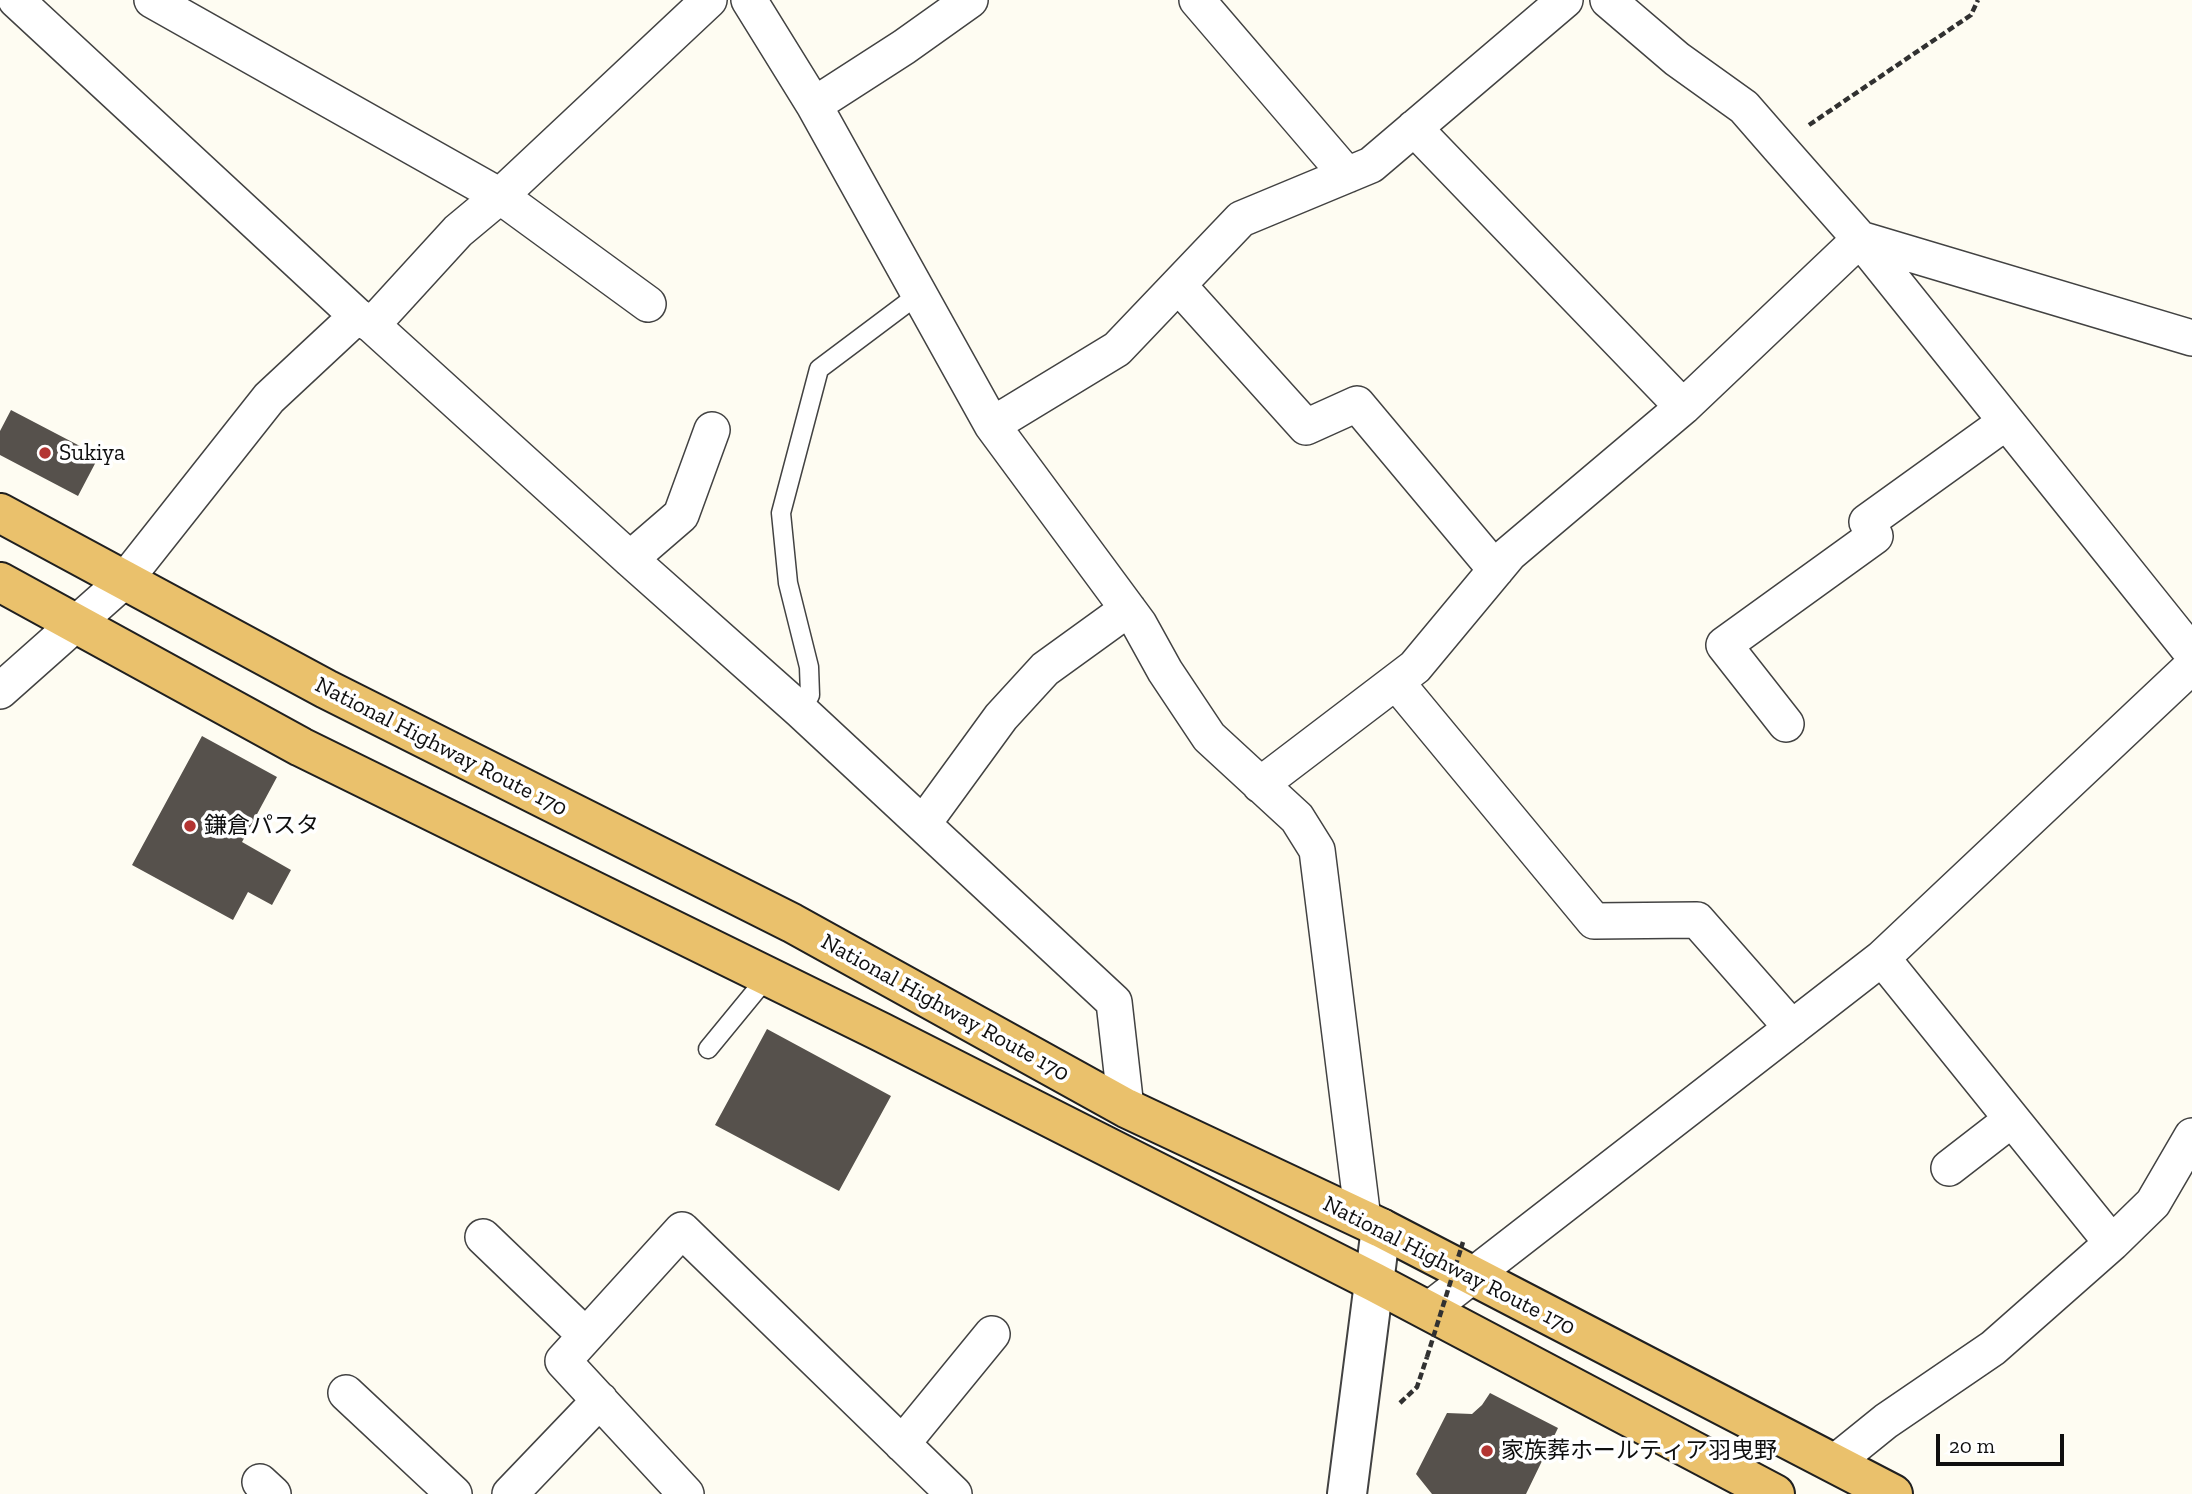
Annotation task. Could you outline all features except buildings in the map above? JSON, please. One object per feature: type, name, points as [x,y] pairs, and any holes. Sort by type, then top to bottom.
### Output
[{"type":"highway","name":"National Highway Route 170","points":[[0,513],[326,689],[792,923],[1126,1108],[1372,1224],[1467,1259],[1894,1494]]},
{"type":"highway","name":"National Highway Route 170","points":[[0,582],[302,747],[893,1038],[1374,1282],[1775,1494]]},
{"type":"street","points":[[16,0],[364,320],[802,711],[1114,1002],[1126,1108]]},
{"type":"street","points":[[152,0],[500,196],[648,304]]},
{"type":"street","points":[[0,691],[125,580],[270,398],[364,320],[709,0]]},
{"type":"street","points":[[749,0],[814,105],[992,425],[1128,609],[1209,737],[1297,818],[1317,850],[1372,1224],[1374,1282],[1347,1494]]},
{"type":"street","points":[[814,105],[904,47],[970,0]]},
{"type":"street","points":[[992,425],[1117,349],[1241,219],[1371,165],[1565,0]]},
{"type":"street","points":[[1608,0],[1677,59],[1744,107],[1860,239],[2192,653]]},
{"type":"street","points":[[1202,2],[1348,175]]},
{"type":"street","points":[[1414,128],[1683,407]]},
{"type":"street","points":[[1260,785],[1415,667],[1508,554],[1683,407],[1860,239]]},
{"type":"street","points":[[1860,239],[2192,338]]},
{"type":"street","points":[[1178,285],[1306,427],[1357,404],[1496,570]]},
{"type":"street","points":[[1786,724],[1724,645],[1875,536],[1867,522],[2006,422]]},
{"type":"street","points":[[629,559],[681,515],[712,430]]},
{"type":"street","points":[[923,824],[1001,717],[1045,669],[1128,609]]},
{"type":"street","points":[[1427,1311],[1467,1259],[1792,1028],[1882,958],[2192,666]]},
{"type":"street","points":[[1396,682],[1594,921],[1697,920],[1792,1028]]},
{"type":"street","points":[[1882,958],[2112,1243]]},
{"type":"street","points":[[1948,1168],[2011,1119]]},
{"type":"street","points":[[1834,1463],[1886,1421],[1993,1348],[2112,1243],[2153,1203],[2192,1136]]},
{"type":"street","points":[[686,1494],[563,1361],[682,1230],[954,1494]]},
{"type":"street","points":[[483,1237],[585,1335]]},
{"type":"street","points":[[902,1444],[992,1334]]},
{"type":"street","points":[[346,1393],[454,1494]]},
{"type":"street","points":[[510,1494],[600,1400]]},
{"type":"lane","points":[[802,711],[810,695],[809,667],[788,583],[780,513],[819,369],[919,294]]},
{"type":"lane","points":[[708,1049],[768,976]]},
{"type":"path","points":[[1778,146],[1971,15],[1978,0]]},
{"type":"path","points":[[1417,1387],[1467,1259]]},
{"type":"place","name":"Sukiya","points":[[45,453]]},
{"type":"place","name":"鎌倉パスタ","points":[[190,826]]},
{"type":"place","name":"家族葬ホールティア羽曳野","points":[[1487,1451]]}]
